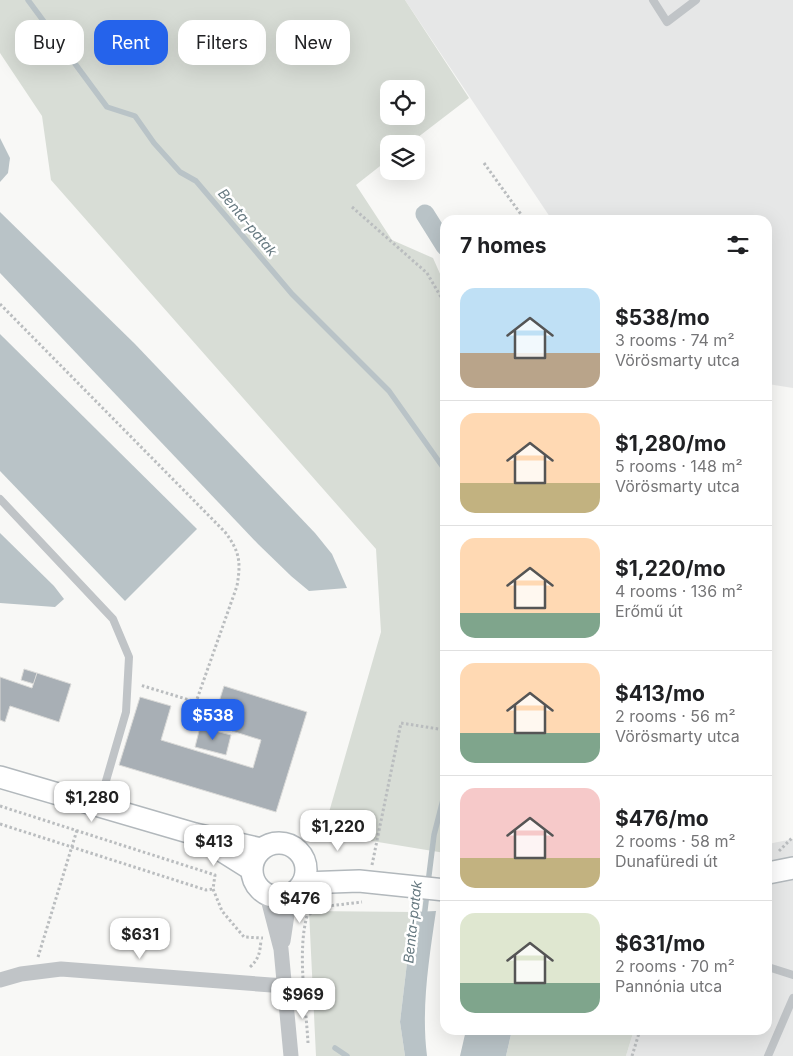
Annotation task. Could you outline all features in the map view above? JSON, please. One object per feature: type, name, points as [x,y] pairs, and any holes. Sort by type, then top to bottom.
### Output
[{"type":"street","points":[[0,777],[195,834],[261,849]]},
{"type":"street","points":[[195,834],[251,869]]},
{"type":"street","points":[[365,888],[303,858],[295,849],[284,844],[272,844],[261,849],[254,858],[251,869],[253,880],[258,889],[267,895],[279,897],[296,889],[440,890]]},
{"type":"street","points":[[281,949],[296,889],[306,870],[303,858]]},
{"type":"street","points":[[772,864],[793,868]]},
{"type":"street","points":[[267,895],[281,949],[291,1056]]},
{"type":"street","points":[[0,980],[21,974],[61,969],[285,986]]},
{"type":"lane","points":[[653,0],[668,22],[696,0]]},
{"type":"lane","points":[[0,500],[113,619],[129,657],[126,712],[99,806]]},
{"type":"lane","points":[[772,968],[793,975]]},
{"type":"lane","points":[[768,1056],[793,998]]},
{"type":"path","points":[[484,164],[521,215]]},
{"type":"path","points":[[352,207],[427,272],[440,295]]},
{"type":"path","points":[[0,304],[225,532],[234,543],[238,553],[240,567],[237,586],[196,702],[129,681]]},
{"type":"path","points":[[308,1046],[302,951],[303,931],[307,916],[320,907],[365,888],[401,723],[440,729]]},
{"type":"path","points":[[0,806],[215,875],[213,889],[222,911],[244,937],[261,938],[260,954],[247,969]]},
{"type":"path","points":[[0,824],[206,890],[213,889]]},
{"type":"path","points":[[36,962],[77,830]]},
{"type":"path","points":[[772,861],[793,837]]},
{"type":"path","points":[[632,1056],[638,1035]]},
{"type":"shaded area","points":[[0,0],[405,0],[469,98],[421,135],[380,135],[380,166],[356,185],[392,240],[433,258],[440,274],[440,852],[323,833],[381,632],[376,549],[51,180],[42,116],[0,53]]},
{"type":"shaded area","points":[[405,0],[793,0],[793,388],[772,385],[772,215],[549,215]]},
{"type":"shaded area","points":[[793,839],[793,1056],[626,1056],[632,1035],[772,1035],[772,843]]},
{"type":"shaded area","points":[[309,911],[413,912],[400,1022],[405,1056],[316,1056]]},
{"type":"shaded area","points":[[511,1035],[632,1035],[626,1056],[506,1056]]},
{"type":"water","points":[[0,138],[10,158],[8,173],[0,182]]},
{"type":"water","points":[[0,212],[135,344],[315,533],[332,554],[347,588],[309,591],[291,576],[258,544],[0,273]]},
{"type":"water","points":[[0,334],[197,529],[125,601],[0,471]]},
{"type":"water","points":[[0,533],[54,586],[64,599],[55,607],[0,603]]},
{"type":"water","points":[[436,911],[425,1002],[427,1056],[405,1056],[400,1022],[413,912]]},
{"type":"water","points":[[465,1035],[511,1035],[506,1056],[460,1056]]},
{"type":"building","points":[[24,669],[37,673],[34,684],[21,680]]},
{"type":"building","points":[[37,673],[71,684],[59,722],[10,706],[5,722],[0,720],[0,677],[32,688]]},
{"type":"building","points":[[224,686],[307,712],[276,812],[119,765],[140,697],[171,706],[161,740],[253,768],[261,740],[232,731],[233,727],[213,721]]},
{"type":"building","points":[[200,727],[231,735],[226,755],[195,747]]},
{"type":"waterway","name":"Benta-patak","points":[[28,0],[107,107],[135,116],[154,143],[180,172],[196,181],[292,294],[389,391],[440,463]]},
{"type":"waterway","points":[[425,214],[440,238]]},
{"type":"waterway","name":"Benta-patak","points":[[428,883],[434,835],[440,812]]},
{"type":"waterway","name":"Benta-patak","points":[[424,918],[427,893]]},
{"type":"waterway","points":[[335,1048],[347,1056]]}]
